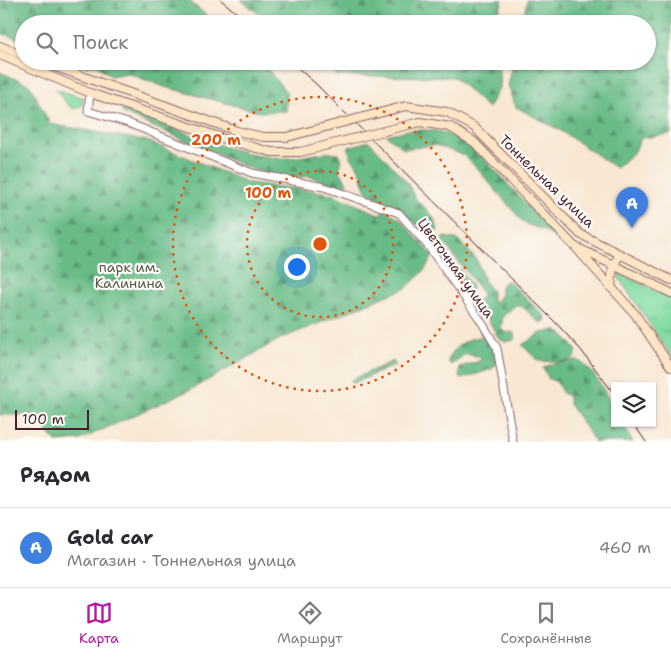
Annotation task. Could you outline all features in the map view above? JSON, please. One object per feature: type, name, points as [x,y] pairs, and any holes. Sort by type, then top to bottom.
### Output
[{"type":"main road","points":[[0,46],[15,52]]},
{"type":"main road","points":[[0,55],[15,61]]},
{"type":"main road","points":[[36,70],[90,93]]},
{"type":"main road","name":"Тоннельная улица","points":[[64,70],[237,131],[263,137],[287,137],[406,106],[447,112],[474,127],[580,234],[671,280]]},
{"type":"main road","name":"Тоннельная улица","points":[[90,93],[228,140],[271,152],[300,152],[420,122],[450,127],[474,142],[574,246],[671,293]]},
{"type":"main road","points":[[574,246],[635,314],[671,367]]},
{"type":"main road","points":[[611,288],[613,265],[620,255]]},
{"type":"street","name":"Цветочная улица","points":[[90,93],[88,111],[128,122],[252,173],[324,187],[399,213],[428,246],[481,321],[497,348],[513,442]]},
{"type":"green space","points":[[0,0],[188,0],[206,15],[15,15],[15,38],[0,33]]},
{"type":"green space","points":[[241,0],[503,0],[498,15],[260,15]]},
{"type":"green space","points":[[527,0],[671,0],[671,134],[641,138],[635,151],[616,168],[561,131],[516,107],[508,85],[512,70],[656,70],[656,15],[524,15]]},
{"type":"green space","points":[[103,70],[268,70],[287,93],[286,111],[259,112],[165,87],[127,73],[111,76]]},
{"type":"green space","points":[[330,70],[499,70],[500,86],[488,108],[454,77],[338,76]]},
{"type":"green space","name":"парк им. Калинина","points":[[0,72],[30,85],[50,124],[147,141],[249,183],[329,193],[381,215],[383,210],[398,217],[433,256],[424,271],[406,288],[280,339],[194,388],[80,440],[56,442],[35,415],[0,415]]},
{"type":"green space","points":[[55,89],[84,98],[82,105],[75,109],[70,107]]},
{"type":"green space","points":[[123,109],[238,151],[277,158],[338,153],[342,160],[339,169],[347,183],[346,188],[308,176],[296,178],[256,171],[124,114],[121,111]]},
{"type":"green space","points":[[409,130],[438,131],[461,141],[475,151],[555,234],[554,236],[522,221],[475,166],[463,155],[435,145],[404,149],[386,135]]},
{"type":"green space","points":[[369,141],[408,183],[415,198],[433,216],[438,229],[433,237],[400,211],[368,193],[359,169],[350,154],[349,147]]},
{"type":"green space","points":[[444,237],[457,239],[477,260],[484,281],[492,291],[492,302],[495,303],[501,294],[501,285],[507,280],[545,316],[546,320],[538,322],[523,307],[516,305],[503,316],[501,328],[505,333],[513,332],[516,339],[506,342],[499,339],[477,300],[482,297],[481,291],[442,240]]},
{"type":"green space","points":[[441,248],[445,249],[472,286],[472,290],[469,290],[440,250]]},
{"type":"green space","points":[[621,274],[671,298],[671,356],[619,278],[618,275]]},
{"type":"green space","points":[[555,330],[564,335],[577,351],[574,358],[565,362],[538,361],[522,345],[541,333]]},
{"type":"green space","points":[[487,336],[495,350],[497,364],[492,369],[461,379],[459,377],[460,367],[480,361],[481,357],[465,354],[451,365],[448,361],[451,355],[463,342]]},
{"type":"green space","points":[[577,360],[584,364],[607,397],[611,407],[611,427],[624,427],[633,442],[595,442],[569,404],[568,395],[563,394],[557,382],[549,379],[543,368],[552,364]]},
{"type":"green space","points":[[393,361],[395,365],[352,384],[351,380]]},
{"type":"railway","points":[[221,0],[239,15]]},
{"type":"railway","points":[[300,70],[555,322],[581,350],[611,390]]},
{"type":"railway","points":[[636,427],[646,442]]},
{"type":"place","name":"Gold car","points":[[632,228]]}]
